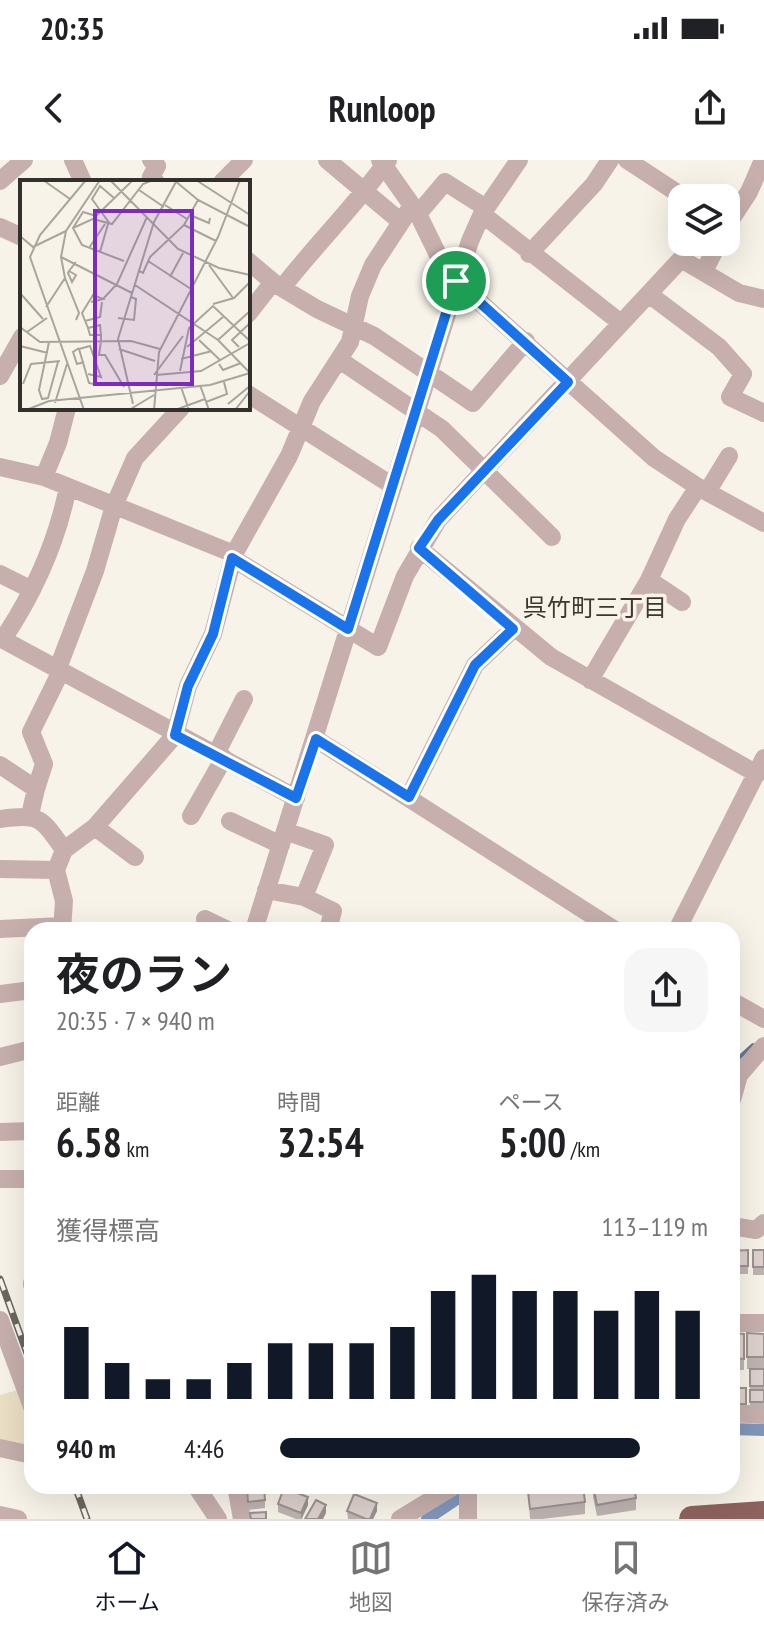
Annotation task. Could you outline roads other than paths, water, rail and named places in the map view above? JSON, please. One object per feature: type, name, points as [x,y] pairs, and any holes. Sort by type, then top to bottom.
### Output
[{"type":"highway","points":[[692,1519],[764,1514]]},
{"type":"street","points":[[0,181],[24,160]]},
{"type":"street","points":[[73,160],[82,180]]},
{"type":"street","points":[[151,160],[157,166],[151,177],[154,180]]},
{"type":"street","points":[[224,180],[244,160]]},
{"type":"street","points":[[327,160],[367,192],[410,214]]},
{"type":"street","points":[[256,922],[316,739],[456,281],[484,211],[519,160]]},
{"type":"street","points":[[529,254],[594,184],[610,160]]},
{"type":"street","points":[[627,160],[668,187]]},
{"type":"street","points":[[740,211],[756,196],[763,160]]},
{"type":"street","points":[[250,312],[367,192],[384,162]]},
{"type":"street","points":[[384,162],[410,214],[431,237],[442,263],[456,281],[654,458],[702,490],[764,523]]},
{"type":"street","points":[[62,922],[64,901],[56,870],[64,850],[95,827],[175,735],[188,686],[213,634],[233,556],[301,429],[312,401],[341,361],[360,296],[373,265],[410,214],[445,182],[484,211],[529,254],[573,282],[621,323]]},
{"type":"street","points":[[0,227],[20,236]]},
{"type":"street","points":[[704,271],[712,256]]},
{"type":"street","points":[[0,467],[44,477],[233,556],[378,647],[419,548],[438,520],[487,471],[681,259],[739,293],[764,299]]},
{"type":"street","points":[[250,263],[278,285],[374,336],[473,403],[526,341]]},
{"type":"street","points":[[650,295],[729,356],[743,374],[730,397],[764,413]]},
{"type":"street","points":[[0,376],[20,341]]},
{"type":"street","points":[[341,361],[418,410],[487,471],[552,537]]},
{"type":"street","points":[[250,395],[393,486]]},
{"type":"street","points":[[44,477],[58,443],[66,410]]},
{"type":"street","points":[[30,815],[44,764],[31,732],[60,670],[114,506],[135,458],[179,410]]},
{"type":"street","points":[[590,680],[649,580],[677,519],[729,456]]},
{"type":"street","points":[[68,487],[60,526],[32,590],[2,638],[175,735],[296,798]]},
{"type":"street","points":[[419,548],[513,629],[590,680],[760,766],[681,922]]},
{"type":"street","points":[[0,574],[32,590]]},
{"type":"street","points":[[649,580],[682,602]]},
{"type":"street","points":[[409,797],[475,665],[513,629]]},
{"type":"street","points":[[191,816],[244,699]]},
{"type":"street","points":[[316,739],[603,922]]},
{"type":"street","points":[[0,765],[36,789]]},
{"type":"street","points":[[0,819],[30,815],[44,820],[64,850]]},
{"type":"street","points":[[230,821],[283,838],[325,845],[304,897]]},
{"type":"street","points":[[95,827],[135,857]]},
{"type":"street","points":[[0,869],[56,870]]},
{"type":"street","points":[[266,890],[304,897],[333,911],[330,922]]},
{"type":"street","points":[[205,919],[211,922]]},
{"type":"street","points":[[0,929],[24,929]]},
{"type":"street","points":[[0,994],[24,991]]},
{"type":"street","points":[[740,1006],[764,1019]]},
{"type":"street","points":[[740,1074],[764,1046]]},
{"type":"street","points":[[0,1057],[24,1051]]},
{"type":"street","points":[[0,1132],[24,1131]]},
{"type":"street","points":[[0,1179],[24,1179]]},
{"type":"street","points":[[740,1227],[756,1230],[764,1223]]},
{"type":"street","points":[[0,1320],[24,1385]]},
{"type":"street","points":[[740,1323],[764,1323]]},
{"type":"street","points":[[740,1414],[764,1415]]},
{"type":"street","points":[[0,1448],[24,1453]]},
{"type":"street","points":[[201,1494],[218,1519]]},
{"type":"street","points":[[237,1494],[242,1519]]},
{"type":"street","points":[[400,1519],[441,1494]]},
{"type":"street","points":[[468,1494],[468,1519]]},
{"type":"street","points":[[0,1515],[18,1519]]},
{"type":"waterway","points":[[740,1057],[753,1045]]},
{"type":"waterway","points":[[740,1429],[764,1430]]},
{"type":"waterway","points":[[427,1519],[464,1494]]},
{"type":"railway","points":[[0,1279],[24,1345]]},
{"type":"railway","points":[[78,1494],[87,1519]]},
{"type":"district","name":"呉竹町三丁目","points":[[595,607]]}]
